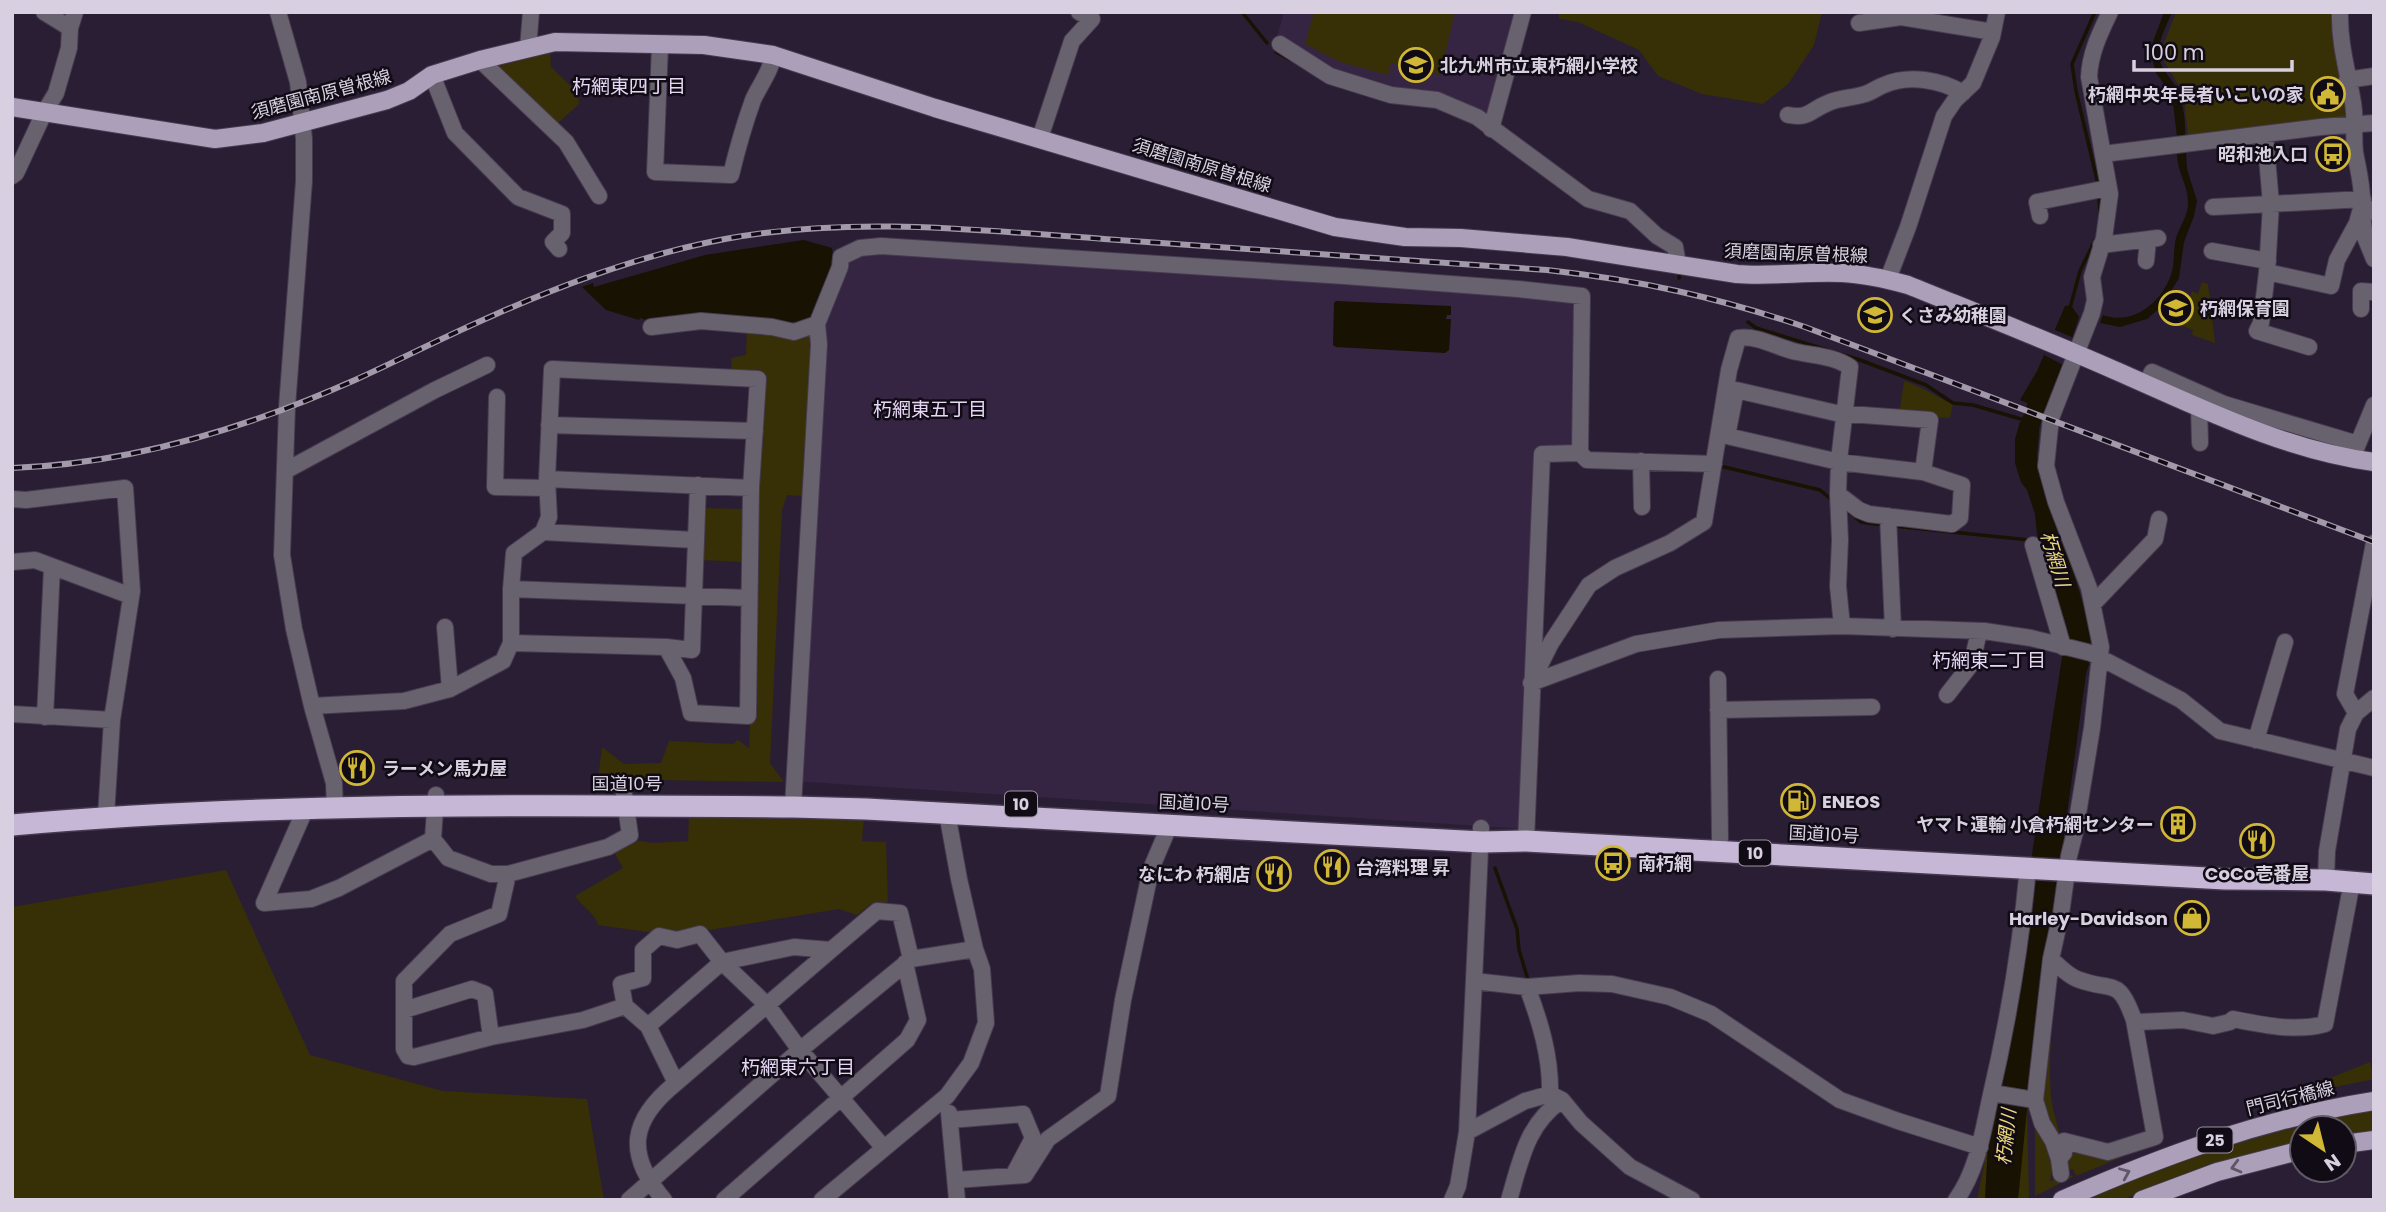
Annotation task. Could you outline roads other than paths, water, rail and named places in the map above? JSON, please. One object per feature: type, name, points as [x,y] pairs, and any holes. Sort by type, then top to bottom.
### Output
[{"type":"highway","name":"国道10号","points":[[12,825],[106,811],[336,802],[624,799],[793,801],[1481,835]]},
{"type":"highway","name":"国道10号","points":[[793,801],[947,813],[1170,824],[1481,835],[1720,839],[2029,861]]},
{"type":"highway","name":"国道10号","points":[[12,811],[305,810],[336,802]]},
{"type":"highway","name":"国道10号","points":[[1526,835],[2068,863],[2225,879],[2374,872]]},
{"type":"highway","name":"国道10号","points":[[2326,874],[2352,882],[2374,884]]},
{"type":"main road","name":"須磨園南原曽根線","points":[[12,107],[215,139],[263,133],[387,100],[410,91],[432,75],[555,42],[704,45],[773,55],[935,108],[1335,227],[1405,237],[1461,238],[1567,247],[1756,276],[1842,273],[1888,279],[2048,341],[2199,407],[2284,440],[2354,452],[2374,462]]},
{"type":"main road","name":"門司行橋線","points":[[2062,1200],[2148,1163],[2209,1142],[2333,1107],[2374,1101]]},
{"type":"main road","name":"25","points":[[2141,1200],[2217,1172],[2288,1154]]},
{"type":"street","points":[[44,12],[70,29]]},
{"type":"street","points":[[12,176],[16,173],[56,93],[69,48],[70,29],[75,12]]},
{"type":"street","points":[[278,12],[298,82],[303,121],[304,181],[282,555],[294,629],[334,783],[336,802]]},
{"type":"street","points":[[528,48],[531,12]]},
{"type":"street","points":[[1040,138],[1072,41],[1092,19],[1079,12]]},
{"type":"street","points":[[1491,129],[1523,12]]},
{"type":"street","points":[[1888,279],[1944,116],[1973,83],[1993,32],[1997,12]]},
{"type":"street","points":[[2051,959],[2077,979],[2113,987],[2126,996],[2134,1020],[2155,1137],[2108,1152],[2064,1141],[2060,1167],[2053,1141],[2030,1100],[2051,959],[2092,728],[2099,629],[2046,466],[2051,418],[2095,300],[2092,277],[2109,215],[2102,189],[2103,154],[2091,97],[2089,66],[2096,41],[2110,12]]},
{"type":"street","points":[[2340,12],[2339,33],[2353,103],[2355,124],[2352,131],[2366,206],[2365,237],[2374,259]]},
{"type":"street","points":[[1860,23],[1894,16],[1993,32]]},
{"type":"street","points":[[1280,44],[1330,76],[1391,95],[1437,100],[1477,117],[1588,199],[1630,211],[1657,236],[1675,247],[1676,264]]},
{"type":"street","points":[[660,45],[655,172],[731,175],[744,123],[773,55]]},
{"type":"street","points":[[480,60],[566,142],[599,197]]},
{"type":"street","points":[[432,75],[455,133],[518,197],[562,214],[562,233],[553,242],[559,249]]},
{"type":"street","points":[[2347,80],[2374,76]]},
{"type":"street","points":[[1788,115],[1805,117],[1830,102],[1864,95],[1897,81],[1931,80],[1949,85],[1963,93]]},
{"type":"street","points":[[2103,154],[2374,123]]},
{"type":"street","points":[[2265,134],[2271,204],[2268,266],[2258,331],[2298,348]]},
{"type":"street","points":[[2040,216],[2037,202],[2102,189]]},
{"type":"street","points":[[2213,207],[2271,204],[2366,206]]},
{"type":"street","points":[[2212,251],[2331,286],[2337,260],[2366,206]]},
{"type":"street","points":[[2101,245],[2153,239],[2146,261]]},
{"type":"street","points":[[793,801],[819,344],[817,324],[840,267],[841,257],[860,248],[881,246],[1344,276],[1582,296],[1580,453],[1587,460],[1714,464]]},
{"type":"street","points":[[2361,309],[2361,291],[2374,292]]},
{"type":"street","points":[[651,327],[701,321],[772,327],[793,332],[817,324]]},
{"type":"street","points":[[1531,683],[1551,643],[1589,585],[1615,568],[1670,543],[1704,522],[1729,370],[1738,338]]},
{"type":"street","points":[[1738,338],[1740,347],[1736,390],[1727,436],[1839,462],[1923,472],[1962,485],[1960,518],[1952,524],[1888,522],[1838,501]]},
{"type":"street","points":[[1738,338],[1754,338],[1795,352],[1827,357],[1847,365],[1851,373],[1839,462],[1838,586],[1842,626]]},
{"type":"street","points":[[285,471],[487,365]]},
{"type":"street","points":[[312,706],[404,701],[450,689],[503,662],[511,643],[514,552],[543,532],[549,517],[547,483],[552,369],[758,379],[751,488],[748,716],[691,713],[683,678],[666,647]]},
{"type":"street","points":[[2146,384],[2152,372],[2224,404],[2354,452],[2374,405]]},
{"type":"street","points":[[1736,390],[1845,413],[1930,420],[1923,472]]},
{"type":"street","points":[[497,397],[495,487],[547,483],[751,488]]},
{"type":"street","points":[[2199,407],[2200,443]]},
{"type":"street","points":[[549,425],[755,430]]},
{"type":"street","points":[[1526,835],[1542,454],[1580,453]]},
{"type":"street","points":[[1641,461],[1642,507]]},
{"type":"street","points":[[511,643],[692,650],[698,485]]},
{"type":"street","points":[[12,499],[26,500],[125,488],[131,596],[112,720],[106,811]]},
{"type":"street","points":[[2093,604],[2155,539],[2159,519]]},
{"type":"street","points":[[1888,522],[1892,629]]},
{"type":"street","points":[[543,532],[695,540]]},
{"type":"street","points":[[2356,713],[2345,694],[2374,543]]},
{"type":"street","points":[[2033,545],[2064,647]]},
{"type":"street","points":[[12,562],[35,560],[131,596]]},
{"type":"street","points":[[45,717],[52,567]]},
{"type":"street","points":[[511,589],[748,598]]},
{"type":"street","points":[[1531,683],[1636,644],[1719,630],[1842,626],[1979,631],[2031,638],[2096,655],[2181,700],[2220,731],[2374,768]]},
{"type":"street","points":[[445,627],[450,689]]},
{"type":"street","points":[[1947,695],[1972,663],[1979,631]]},
{"type":"street","points":[[2256,740],[2285,642]]},
{"type":"street","points":[[1718,679],[1720,839]]},
{"type":"street","points":[[2326,874],[2348,729],[2356,713],[2374,698]]},
{"type":"street","points":[[1718,710],[1872,707]]},
{"type":"street","points":[[12,714],[112,720]]},
{"type":"street","points":[[436,801],[433,839],[448,858],[491,874],[508,874],[608,847],[630,835],[624,799]]},
{"type":"street","points":[[305,810],[264,903],[312,899],[340,888],[433,839]]},
{"type":"street","points":[[822,1200],[947,1096],[971,1063],[986,1023],[982,969],[975,949],[947,813]]},
{"type":"street","points":[[956,1180],[1025,1175],[1048,1139],[1108,1096],[1123,1000],[1151,869],[1170,824]]},
{"type":"street","points":[[1452,1200],[1458,1186],[1467,1132],[1481,835]]},
{"type":"street","points":[[1956,1200],[1980,1147],[1995,1094],[2024,921],[2029,861]]},
{"type":"street","points":[[508,874],[499,914],[450,934],[404,981],[404,1049],[408,1056],[414,1058],[491,1037],[583,1020],[625,1006]]},
{"type":"street","points":[[2134,1020],[2144,1023],[2183,1020],[2213,1026],[2233,1019],[2264,1025],[2305,1028],[2325,1024],[2352,882]]},
{"type":"street","points":[[664,1200],[648,1182],[636,1139],[641,1124],[662,1095],[877,911],[900,913],[918,1020],[907,1040],[724,1200]]},
{"type":"street","points":[[676,1083],[648,1026],[625,1006],[621,984],[643,978],[643,950],[660,936],[677,940],[700,934],[722,962],[768,1006],[800,1050],[883,1147]]},
{"type":"street","points":[[648,1026],[722,962],[794,947],[831,950]]},
{"type":"street","points":[[629,1200],[800,1050],[908,961],[975,949]]},
{"type":"street","points":[[1474,981],[1527,987],[1579,983],[1612,984],[1670,997],[1711,1014],[1840,1100],[1980,1147]]},
{"type":"street","points":[[1527,987],[1544,1039],[1556,1097],[1581,1124],[1630,1167],[1692,1200]]},
{"type":"street","points":[[404,1010],[472,989],[485,994],[491,1037]]},
{"type":"street","points":[[1995,1094],[2030,1100]]},
{"type":"street","points":[[947,1096],[957,1200]]},
{"type":"street","points":[[1467,1132],[1525,1101],[1556,1097]]},
{"type":"street","points":[[1509,1200],[1533,1127],[1556,1097]]},
{"type":"street","points":[[950,1121],[1023,1114],[1033,1138],[1013,1176]]},
{"type":"water","points":[[2164,12],[2172,12],[2160,43],[2159,59],[2180,98],[2185,136],[2177,137],[2170,92],[2156,73],[2151,55],[2151,47]]},
{"type":"water","points":[[2186,153],[2187,169],[2197,201],[2184,242],[2179,278],[2161,307],[2147,319],[2120,327],[2100,323],[2103,315],[2125,317],[2144,310],[2153,303],[2166,285],[2172,271],[2176,238],[2188,206],[2177,154]]},
{"type":"water","points":[[804,240],[832,248],[834,265],[811,321],[795,327],[639,320],[606,310],[582,287],[593,283],[594,287],[705,255]]},
{"type":"water","points":[[1336,301],[1451,306],[1451,315],[1447,315],[1446,319],[1451,319],[1449,350],[1445,353],[1336,347],[1333,345]]},
{"type":"water","points":[[2071,305],[2079,317],[2062,369],[2041,409],[2020,400],[2037,371],[2065,306]]},
{"type":"water","points":[[2020,422],[2039,427],[2036,452],[2042,483],[2059,524],[2095,644],[2086,674],[2027,1109],[2018,1200],[1985,1200],[1988,1144],[1994,1104],[2062,657],[2069,642],[2037,534],[2035,514],[2015,463],[2015,439]]},
{"type":"waterway","points":[[1242,12],[1267,43]]},
{"type":"waterway","points":[[2095,12],[2072,64],[2098,184]]},
{"type":"waterway","points":[[1276,52],[1289,59]]},
{"type":"waterway","points":[[2099,195],[2100,215]]},
{"type":"waterway","points":[[2070,308],[2080,271],[2095,240]]},
{"type":"waterway","points":[[1679,278],[1680,274]]},
{"type":"waterway","points":[[1748,322],[1756,328],[1860,360],[1926,385],[1953,403],[1973,405],[2031,422]]},
{"type":"waterway","name":"朽網川","points":[[2028,451],[2030,425],[2045,383]]},
{"type":"waterway","points":[[1720,466],[1820,490],[1832,500]]},
{"type":"waterway","points":[[1844,508],[1861,522],[1883,525]]},
{"type":"waterway","points":[[1894,526],[2029,540]]},
{"type":"waterway","points":[[1495,868],[1517,929],[1519,950],[1529,983]]},
{"type":"railway","points":[[12,468],[101,459],[188,441],[230,428],[355,380],[548,292],[665,253],[725,239],[772,232],[819,228],[914,227],[1547,270],[1677,291],[1805,327],[2374,542]]},
{"type":"place","name":"北九州市立東朽網小学校","points":[[1416,65]]},
{"type":"place","name":"朽網中央年長者いこいの家","points":[[2328,94]]},
{"type":"place","name":"昭和池入口","points":[[2333,154]]},
{"type":"place","name":"朽網保育園","points":[[2176,308]]},
{"type":"place","name":"くさみ幼稚園","points":[[1875,315]]},
{"type":"place","name":"ラーメン馬力屋","points":[[357,768]]},
{"type":"place","name":"ENEOS","points":[[1798,801]]},
{"type":"place","name":"ヤマト運輸 小倉朽網センター","points":[[2178,824]]},
{"type":"place","name":"CoCo壱番屋","points":[[2257,841]]},
{"type":"place","name":"南朽網","points":[[1613,863]]},
{"type":"place","name":"台湾料理 昇","points":[[1332,867]]},
{"type":"place","name":"なにわ 朽網店","points":[[1274,874]]},
{"type":"place","name":"Harley-Davidson","points":[[2192,918]]},
{"type":"district","name":"朽網東四丁目","points":[[629,86]]},
{"type":"district","name":"朽網東五丁目","points":[[930,409]]},
{"type":"district","name":"朽網東二丁目","points":[[1989,660]]},
{"type":"district","name":"朽網東六丁目","points":[[798,1067]]}]
